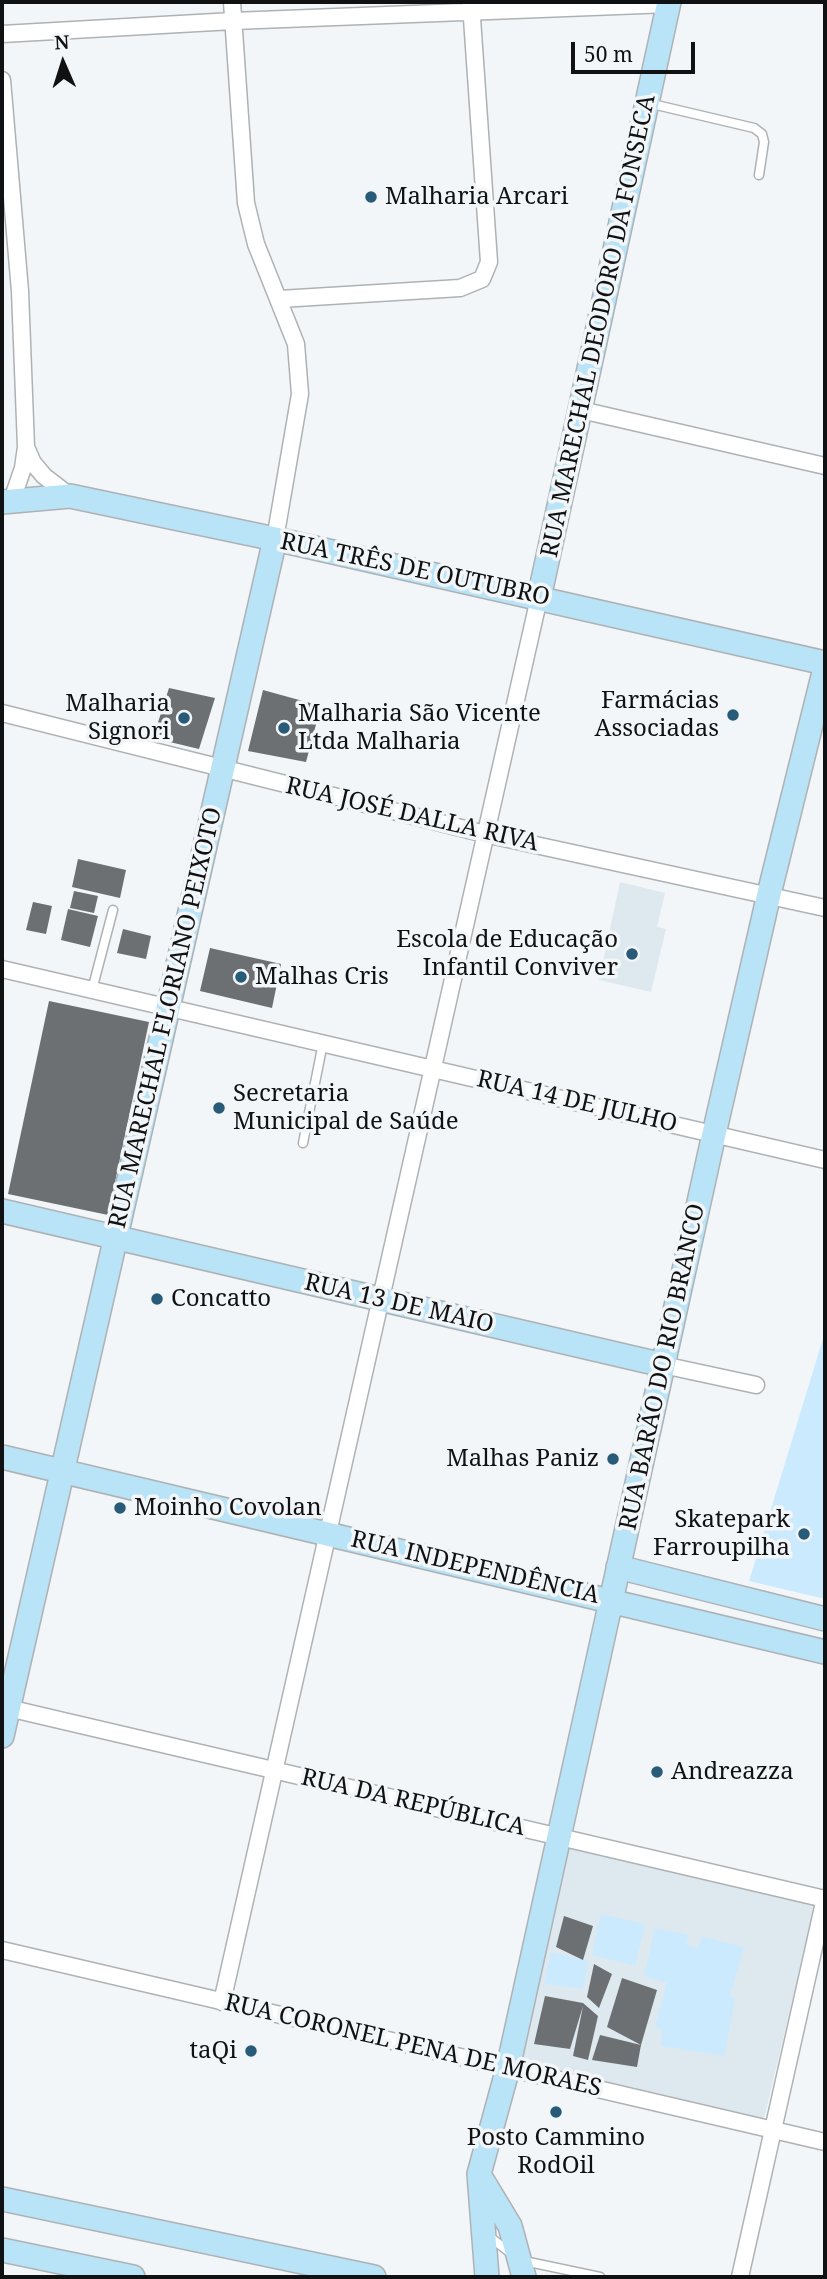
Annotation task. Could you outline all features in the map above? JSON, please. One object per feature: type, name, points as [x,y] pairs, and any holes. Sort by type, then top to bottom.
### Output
[{"type":"main road","name":"RUA MARECHAL DEODORO DA FONSECA","points":[[539,598],[669,3]]},
{"type":"main road","name":"RUA TRÊS DE OUTUBRO","points":[[7,501],[70,496],[539,598],[825,665]]},
{"type":"main road","name":"RUA MARECHAL FLORIANO PEIXOTO","points":[[2,1736],[5,1708],[116,1238],[275,539]]},
{"type":"main road","name":"RUA BARÃO DO RIO BRANCO","points":[[482,2273],[479,2174],[508,2068],[769,894],[825,665]]},
{"type":"main road","name":"RUA 13 DE MAIO","points":[[2,1211],[663,1365]]},
{"type":"main road","name":"RUA INDEPENDÊNCIA","points":[[2,1457],[825,1652]]},
{"type":"main road","name":"RUA INDEPENDÊNCIA","points":[[618,1567],[825,1619]]},
{"type":"main road","points":[[479,2174],[510,2226],[523,2269]]},
{"type":"main road","points":[[2,2199],[374,2277]]},
{"type":"main road","points":[[2,2250],[133,2277]]},
{"type":"street","name":"RUA MARECHAL FLORIANO PEIXOTO","points":[[232,2],[246,203],[257,244],[296,344],[300,394],[275,539]]},
{"type":"street","points":[[2,34],[471,7],[669,3]]},
{"type":"street","points":[[280,299],[460,288],[482,279],[489,262],[471,7]]},
{"type":"street","points":[[2,80],[20,291],[26,447],[23,468],[7,501]]},
{"type":"street","points":[[2,293],[20,291]]},
{"type":"street","points":[[581,410],[825,466]]},
{"type":"street","points":[[26,447],[33,463],[44,476],[70,496]]},
{"type":"street","name":"RUA MARECHAL DEODORO DA FONSECA","points":[[222,2002],[539,598]]},
{"type":"street","name":"RUA JOSÉ DALLA RIVA","points":[[2,713],[485,834],[825,908]]},
{"type":"street","name":"RUA 14 DE JULHO","points":[[2,968],[825,1160]]},
{"type":"street","name":"RUA 13 DE MAIO","points":[[663,1365],[756,1385]]},
{"type":"street","name":"RUA DA REPÚBLICA","points":[[5,1708],[825,1899]]},
{"type":"street","points":[[740,2277],[771,2129],[825,1899]]},
{"type":"street","name":"RUA CORONEL PENA DE MORAES","points":[[2,1950],[825,2142]]},
{"type":"lane","points":[[648,103],[754,128],[762,134],[764,142],[759,175]]},
{"type":"lane","points":[[92,990],[113,910]]},
{"type":"lane","points":[[303,1143],[323,1043]]},
{"type":"lane","points":[[482,2230],[523,2269],[600,2277]]},
{"type":"shaded area","name":"Escola de Educação Infantil Conviver","points":[[620,882],[665,893],[657,927],[666,929],[651,992],[599,980]]},
{"type":"shaded area","points":[[825,1332],[825,1599],[749,1581]]},
{"type":"shaded area","points":[[561,1845],[815,1905],[764,2119],[547,2077],[514,2064]]},
{"type":"shaded area","points":[[601,1914],[645,1924],[635,1966],[592,1955]]},
{"type":"shaded area","points":[[655,1928],[689,1935],[686,1945],[698,1948],[702,1937],[744,1947],[730,1996],[735,1999],[724,2056],[661,2046],[662,2030],[655,2027],[667,1983],[644,1976]]},
{"type":"shaded area","points":[[551,1952],[588,1961],[583,1989],[544,1984]]},
{"type":"building","name":"Malharia Signori","points":[[169,688],[215,698],[199,749],[153,738]]},
{"type":"building","name":"Malharia São Vicente Ltda Malharia","points":[[263,690],[321,706],[306,762],[248,751]]},
{"type":"building","points":[[78,859],[126,870],[120,898],[72,887]]},
{"type":"building","points":[[74,891],[98,896],[94,913],[70,908]]},
{"type":"building","points":[[33,902],[52,906],[46,934],[26,930]]},
{"type":"building","points":[[68,909],[98,916],[90,947],[61,940]]},
{"type":"building","points":[[123,929],[151,936],[146,959],[117,953]]},
{"type":"building","name":"Malhas Cris","points":[[210,948],[281,964],[272,1008],[200,991]]},
{"type":"building","points":[[49,1001],[149,1022],[108,1215],[8,1194]]},
{"type":"building","points":[[564,1916],[593,1926],[583,1960],[556,1947]]},
{"type":"building","points":[[594,1964],[612,1974],[599,2008],[587,1997]]},
{"type":"building","points":[[622,1978],[657,1990],[641,2045],[607,2027]]},
{"type":"building","points":[[545,1996],[583,2003],[598,2016],[588,2060],[573,2056],[583,2006],[570,2049],[534,2044]]},
{"type":"building","points":[[600,2035],[641,2045],[637,2067],[592,2060]]},
{"type":"place","name":"Malharia Arcari","points":[[371,197]]},
{"type":"place","name":"Farmácias Associadas","points":[[733,715]]},
{"type":"place","name":"Malharia Signori","points":[[184,718]]},
{"type":"place","name":"Malharia São Vicente Ltda Malharia","points":[[284,728]]},
{"type":"place","name":"Escola de Educação Infantil Conviver","points":[[632,954]]},
{"type":"place","name":"Malhas Cris","points":[[241,977]]},
{"type":"place","name":"Secretaria Municipal de Saúde","points":[[219,1108]]},
{"type":"place","name":"Concatto","points":[[157,1299]]},
{"type":"place","name":"Malhas Paniz","points":[[613,1459]]},
{"type":"place","name":"Moinho Covolan","points":[[120,1508]]},
{"type":"place","name":"Skatepark Farroupilha","points":[[804,1534]]},
{"type":"place","name":"Andreazza","points":[[657,1772]]},
{"type":"place","name":"taQi","points":[[251,2051]]},
{"type":"place","name":"Posto Cammino RodOil","points":[[556,2112]]}]
